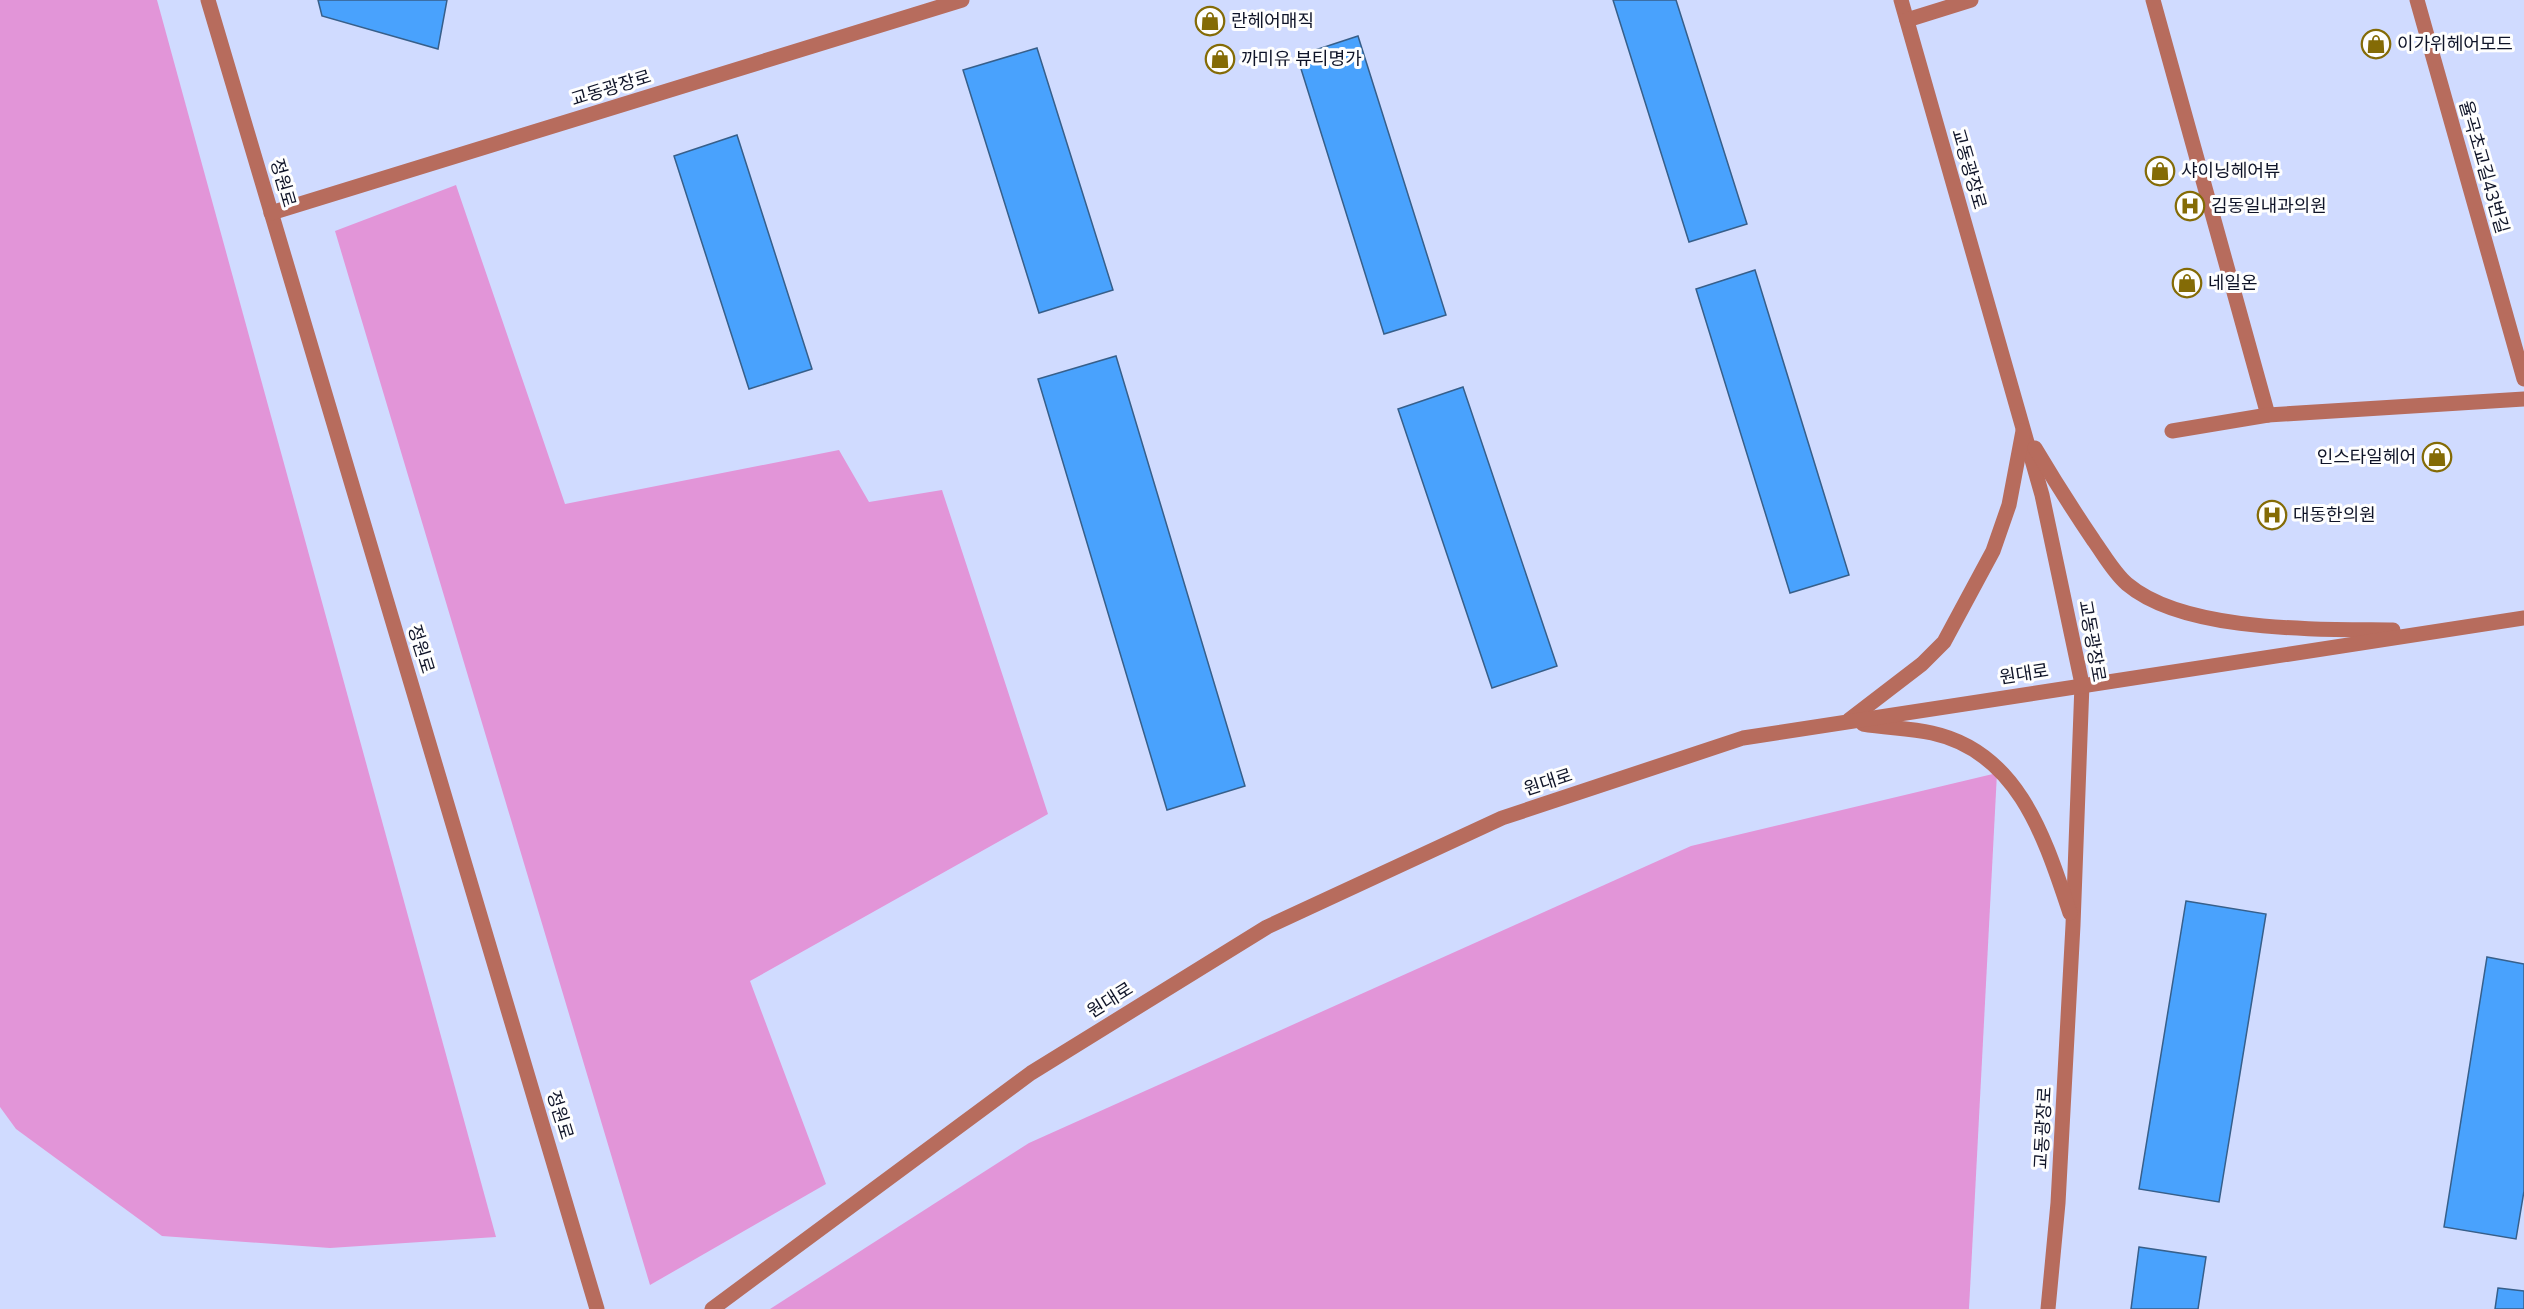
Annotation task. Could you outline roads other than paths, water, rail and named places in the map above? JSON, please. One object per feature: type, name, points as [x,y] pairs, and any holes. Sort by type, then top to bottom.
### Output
[{"type":"street","name":"정원로","points":[[208,0],[597,1309]]},
{"type":"street","name":"교동광장로","points":[[271,213],[962,0]]},
{"type":"street","name":"교동광장로","points":[[1901,0],[2042,495],[2082,684],[2073,925],[2058,1203],[2048,1309]]},
{"type":"street","points":[[1907,20],[1971,0]]},
{"type":"street","points":[[2153,0],[2268,416]]},
{"type":"street","name":"율곡초교길43번길","points":[[2417,0],[2524,379]]},
{"type":"street","points":[[2172,431],[2268,416],[2524,399]]},
{"type":"street","points":[[2023,428],[2057,486],[2105,556],[2126,583],[2156,603],[2185,613],[2233,621],[2318,629],[2436,631]]},
{"type":"street","points":[[1846,722],[1922,664],[1944,642],[1993,551],[2009,505],[2023,428]]},
{"type":"street","name":"원대로","points":[[712,1309],[1031,1073],[1267,927],[1502,818],[1743,738],[2082,684],[2524,618]]},
{"type":"street","points":[[1846,722],[1932,733],[1958,742],[1995,764],[2019,790],[2035,820],[2048,849],[2073,925]]},
{"type":"place","name":"란헤어매직","points":[[1210,21]]},
{"type":"place","name":"이가위헤어모드","points":[[2376,44]]},
{"type":"place","name":"까미유 뷰티명가","points":[[1220,59]]},
{"type":"place","name":"샤이닝헤어뷰","points":[[2160,171]]},
{"type":"place","name":"김동일내과의원","points":[[2190,206]]},
{"type":"place","name":"네일온","points":[[2187,283]]},
{"type":"place","name":"인스타일헤어","points":[[2437,457]]},
{"type":"place","name":"대동한의원","points":[[2272,515]]}]
